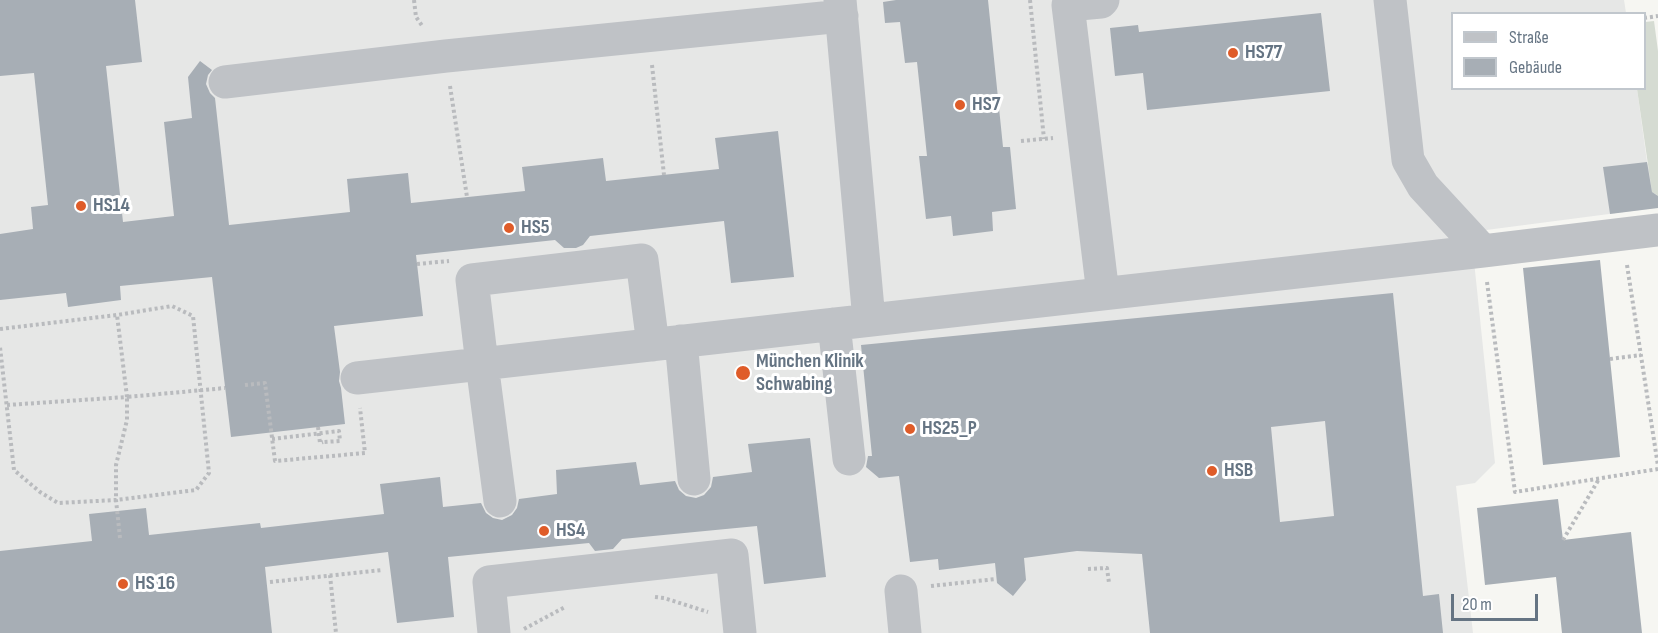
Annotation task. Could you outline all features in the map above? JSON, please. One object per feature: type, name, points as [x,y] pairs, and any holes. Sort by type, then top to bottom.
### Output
[{"type":"street","points":[[1102,0],[1101,2],[1068,2],[1103,294]]},
{"type":"street","points":[[1390,0],[1408,160],[1423,186],[1483,252]]},
{"type":"street","points":[[225,82],[649,35],[841,8],[869,320]]},
{"type":"street","points":[[357,378],[1483,252],[1658,230]]},
{"type":"street","points":[[500,501],[472,280],[642,260],[667,343],[694,479]]},
{"type":"street","points":[[834,324],[849,459]]},
{"type":"street","points":[[494,633],[489,582],[732,555],[740,629]]},
{"type":"street","points":[[901,591],[905,633]]},
{"type":"path","points":[[414,0],[416,16],[446,56],[467,197]]},
{"type":"path","points":[[1030,0],[1044,139]]},
{"type":"path","points":[[649,35],[664,175]]},
{"type":"path","points":[[1483,252],[1515,492],[1658,468],[1623,234]]},
{"type":"path","points":[[0,328],[117,315],[172,306],[193,316],[208,473],[196,490],[116,500],[57,503],[40,492],[15,470],[0,347]]},
{"type":"path","points":[[117,315],[127,397],[127,420],[116,465],[116,500],[120,538]]},
{"type":"path","points":[[1610,359],[1641,356]]},
{"type":"path","points":[[245,385],[266,382],[274,461],[365,453],[357,378]]},
{"type":"path","points":[[7,405],[225,388]]},
{"type":"path","points":[[272,439],[339,431],[340,441],[320,443],[318,427]]},
{"type":"path","points":[[1563,540],[1600,479]]},
{"type":"path","points":[[1088,569],[1107,568],[1109,583]]},
{"type":"path","points":[[270,582],[382,570]]},
{"type":"path","points":[[330,575],[336,633]]},
{"type":"path","points":[[901,591],[996,579]]},
{"type":"path","points":[[648,596],[664,598],[702,610],[740,629]]},
{"type":"path","points":[[519,633],[565,606],[574,604]]},
{"type":"shaded area","name":"München Klinik Schwabing","points":[[0,0],[1624,0],[1626,12],[1451,12],[1451,90],[1637,90],[1647,162],[1658,203],[1655,208],[1471,232],[1495,463],[1475,483],[1456,486],[1473,633],[0,633]]},
{"type":"shaded area","points":[[1654,21],[1658,51],[1658,202],[1657,195],[1652,192],[1637,90],[1646,90],[1646,22]]},
{"type":"building","points":[[0,0],[135,0],[142,62],[106,66],[123,222],[174,216],[164,122],[192,118],[188,77],[200,61],[212,70],[206,84],[215,98],[229,225],[350,212],[347,179],[408,173],[411,203],[525,191],[522,167],[603,158],[606,181],[719,169],[715,138],[778,131],[794,277],[731,283],[724,221],[590,236],[583,245],[576,248],[564,248],[555,240],[416,255],[423,316],[334,326],[345,424],[231,437],[212,277],[120,286],[121,300],[68,307],[66,293],[0,300],[0,234],[33,229],[31,207],[48,205],[34,73],[0,76]]},
{"type":"building","name":"HS7","points":[[988,0],[1003,147],[1010,147],[1016,209],[992,212],[993,231],[953,236],[951,216],[926,219],[919,156],[927,156],[917,62],[905,63],[900,22],[885,23],[883,2]]},
{"type":"building","name":"HS77","points":[[1321,13],[1330,91],[1147,110],[1143,73],[1115,76],[1110,28],[1138,25],[1139,32]]},
{"type":"building","points":[[1647,162],[1652,192],[1658,196],[1658,208],[1610,214],[1603,167]]},
{"type":"building","points":[[1600,260],[1620,457],[1543,465],[1523,268]]},
{"type":"building","points":[[1393,293],[1423,596],[1439,594],[1443,633],[1150,633],[1142,554],[1077,551],[1024,558],[1026,580],[1013,596],[997,583],[995,563],[939,570],[938,559],[910,562],[899,476],[879,478],[866,467],[868,456],[872,456],[861,345]],"holes":[[[1325,421],[1334,516],[1280,522],[1271,427]]]},
{"type":"building","points":[[810,438],[826,577],[764,584],[757,526],[622,539],[613,549],[595,551],[589,543],[448,557],[454,617],[397,623],[388,552],[265,567],[272,633],[0,633],[0,551],[92,541],[89,514],[146,508],[149,535],[260,523],[261,528],[384,514],[380,484],[440,477],[443,507],[481,503],[486,513],[502,520],[512,515],[519,499],[557,494],[556,470],[636,462],[640,485],[675,481],[679,490],[686,496],[696,498],[704,495],[711,487],[713,477],[752,472],[748,444]]},
{"type":"building","points":[[1558,499],[1563,540],[1631,532],[1642,633],[1562,633],[1556,577],[1485,585],[1477,508]]},
{"type":"place","name":"HS77","points":[[1233,53]]},
{"type":"place","name":"HS7","points":[[960,105]]},
{"type":"place","name":"HS14","points":[[81,206]]},
{"type":"place","name":"HS5","points":[[509,228]]},
{"type":"place","name":"München Klinik Schwabing","points":[[743,373]]},
{"type":"place","name":"HS25_P","points":[[910,429]]},
{"type":"place","name":"HSB","points":[[1212,471]]},
{"type":"place","name":"HS4","points":[[544,531]]},
{"type":"place","name":"HS 16","points":[[123,584]]}]
